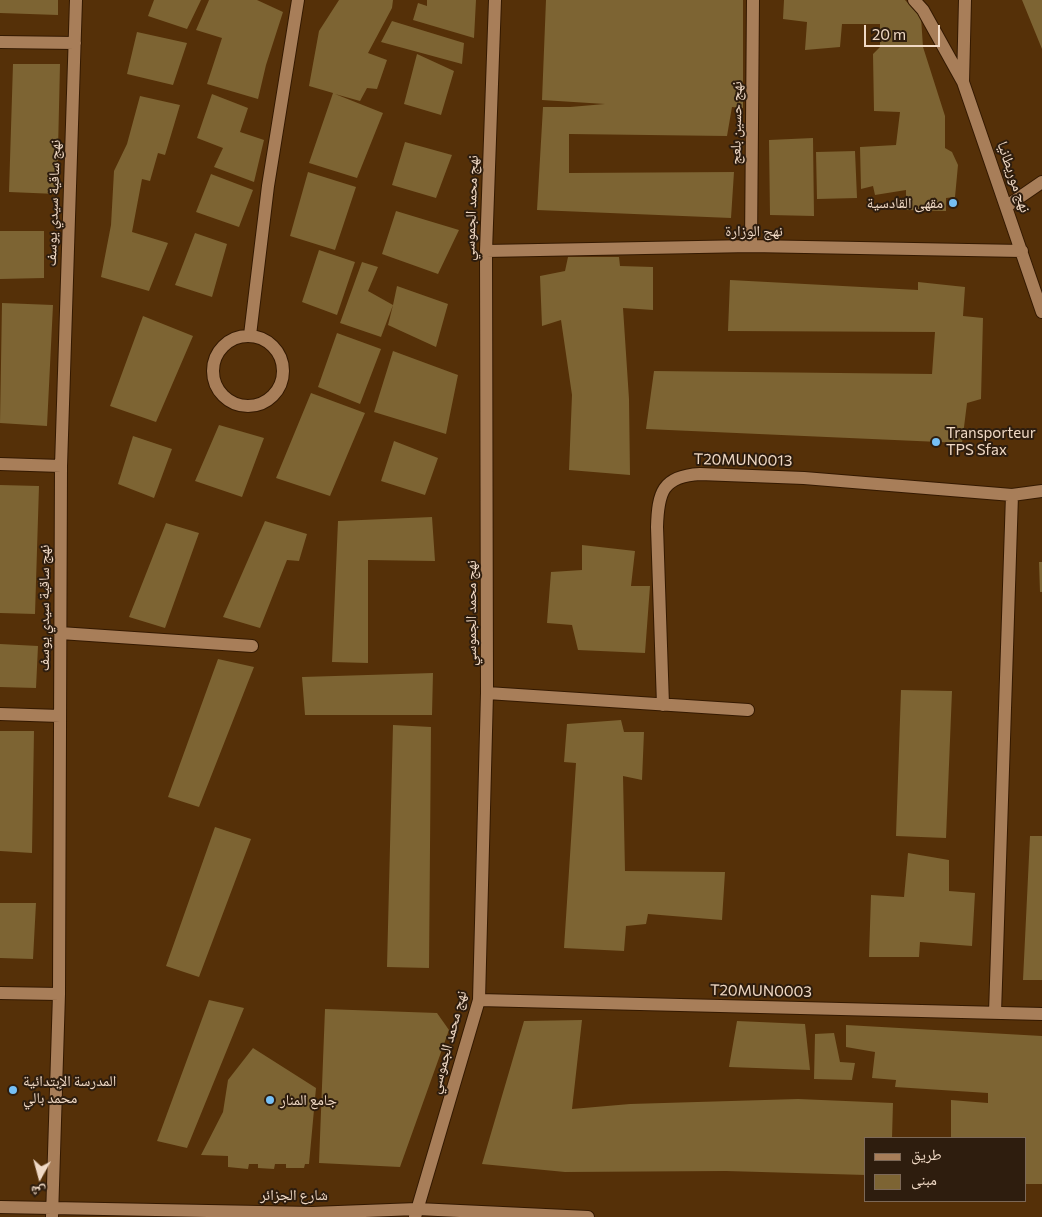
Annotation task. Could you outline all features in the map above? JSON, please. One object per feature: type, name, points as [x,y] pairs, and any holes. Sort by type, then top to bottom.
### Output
[{"type":"street","name":"نهج ساقية سيدي يوسف","points":[[52,1212],[59,994],[61,466],[76,0]]},
{"type":"street","points":[[250,336],[268,186],[298,0]]},
{"type":"street","name":"نهج محمد الجموسي","points":[[416,1213],[480,1000],[488,693],[486,251],[495,0]]},
{"type":"street","name":"نهج حسين بلعج","points":[[750,246],[753,0]]},
{"type":"street","name":"نهج موريطانيا","points":[[914,0],[923,10],[963,82],[1042,312]]},
{"type":"street","name":"نهج موريطانيا","points":[[963,82],[965,0]]},
{"type":"street","points":[[0,42],[75,43]]},
{"type":"street","points":[[1007,206],[1042,182]]},
{"type":"street","name":"نهج الوزارة","points":[[486,251],[750,246],[1022,251]]},
{"type":"street","points":[[250,336],[261,338],[271,344],[278,353],[282,364],[283,376],[272,396],[262,403],[240,405],[220,393],[214,382],[212,371],[214,359],[228,342],[238,337],[250,336]]},
{"type":"street","points":[[0,464],[61,466]]},
{"type":"street","name":"T20MUN0013","points":[[663,705],[657,527],[658,503],[663,489],[672,480],[685,475],[700,474],[804,478],[1012,495],[1042,491]]},
{"type":"street","points":[[995,1013],[1012,495]]},
{"type":"street","points":[[60,633],[252,646]]},
{"type":"street","points":[[488,693],[748,710]]},
{"type":"street","points":[[0,714],[60,716]]},
{"type":"street","points":[[0,993],[59,994]]},
{"type":"street","name":"T20MUN0003","points":[[480,1000],[1042,1014]]},
{"type":"street","name":"شارع الجزائر","points":[[0,1207],[52,1212],[416,1213],[588,1217]]},
{"type":"building","points":[[0,0],[58,0],[58,15],[0,13]]},
{"type":"building","points":[[154,0],[201,0],[187,29],[148,16]]},
{"type":"building","points":[[209,0],[257,0],[283,12],[266,65],[258,99],[207,84],[222,38],[196,30]]},
{"type":"building","points":[[339,0],[393,0],[392,8],[368,53],[387,60],[377,89],[367,88],[360,101],[335,94],[383,113],[357,178],[309,163],[333,93],[309,86],[319,31]]},
{"type":"building","points":[[427,0],[476,0],[474,38],[413,20],[418,3],[427,6]]},
{"type":"building","points":[[546,0],[743,0],[743,108],[732,107],[727,136],[569,134],[569,173],[734,172],[731,218],[537,210],[543,107],[605,104],[542,100]]},
{"type":"building","points":[[784,0],[905,0],[921,17],[923,47],[945,116],[945,148],[952,152],[958,165],[955,197],[946,198],[946,211],[906,210],[906,190],[875,195],[873,186],[861,189],[860,147],[896,145],[900,112],[874,111],[873,54],[880,47],[880,24],[842,24],[840,47],[805,50],[807,22],[783,19]]},
{"type":"building","points":[[1022,0],[1042,0],[1042,49]]},
{"type":"building","points":[[392,21],[464,43],[462,64],[381,42]]},
{"type":"building","points":[[137,32],[187,43],[173,85],[127,74]]},
{"type":"building","points":[[417,54],[454,71],[441,115],[404,104]]},
{"type":"building","points":[[13,64],[60,64],[57,194],[9,192]]},
{"type":"building","points":[[212,94],[248,108],[240,132],[264,140],[254,182],[214,167],[223,148],[197,138]]},
{"type":"building","points":[[140,96],[180,105],[165,155],[158,153],[150,181],[142,179],[132,232],[168,243],[149,291],[101,277],[111,225],[114,171],[127,144]]},
{"type":"building","points":[[813,138],[814,216],[770,215],[769,140]]},
{"type":"building","points":[[405,142],[452,155],[436,198],[392,185]]},
{"type":"building","points":[[855,151],[857,198],[817,199],[816,152]]},
{"type":"building","points":[[308,172],[356,187],[335,250],[290,236]]},
{"type":"building","points":[[211,174],[253,190],[239,227],[196,212]]},
{"type":"building","points":[[396,211],[459,230],[438,274],[382,254]]},
{"type":"building","points":[[0,231],[44,231],[44,278],[0,279]]},
{"type":"building","points":[[195,233],[227,244],[212,297],[175,285]]},
{"type":"building","points":[[319,250],[355,262],[337,315],[302,302]]},
{"type":"building","points":[[568,257],[619,257],[620,266],[653,267],[653,310],[623,308],[629,399],[630,475],[569,470],[572,395],[561,320],[542,326],[540,276],[565,271]]},
{"type":"building","points":[[362,262],[378,267],[368,291],[393,305],[381,337],[340,323]]},
{"type":"building","points":[[730,280],[918,290],[918,282],[965,287],[963,316],[983,318],[981,399],[967,403],[962,443],[646,429],[654,371],[932,374],[935,332],[728,331]]},
{"type":"building","points":[[397,286],[448,304],[436,347],[388,325]]},
{"type":"building","points":[[2,303],[53,305],[47,426],[0,423]]},
{"type":"building","points":[[143,316],[193,336],[156,422],[110,406]]},
{"type":"building","points":[[337,333],[381,349],[360,404],[318,387]]},
{"type":"building","points":[[393,351],[458,375],[446,434],[374,412]]},
{"type":"building","points":[[311,393],[365,413],[330,496],[276,478]]},
{"type":"building","points":[[219,425],[264,438],[242,497],[195,481]]},
{"type":"building","points":[[133,436],[172,449],[154,498],[118,484]]},
{"type":"building","points":[[394,441],[438,458],[425,495],[381,481]]},
{"type":"building","points":[[0,485],[39,486],[35,614],[0,613]]},
{"type":"building","points":[[432,517],[435,561],[368,560],[368,663],[332,662],[338,521]]},
{"type":"building","points":[[265,521],[307,534],[299,561],[287,560],[260,628],[223,617]]},
{"type":"building","points":[[166,523],[199,533],[165,628],[129,617]]},
{"type":"building","points":[[582,545],[635,551],[631,586],[650,586],[645,653],[578,650],[572,625],[547,623],[551,572],[582,570]]},
{"type":"building","points":[[1039,562],[1042,562],[1042,592],[1040,592]]},
{"type":"building","points":[[0,644],[38,646],[36,688],[0,687]]},
{"type":"building","points":[[218,659],[254,667],[199,807],[168,797]]},
{"type":"building","points":[[433,673],[432,715],[305,715],[302,677]]},
{"type":"building","points":[[901,690],[952,691],[946,838],[896,836]]},
{"type":"building","points":[[621,720],[624,732],[644,732],[642,780],[623,776],[625,871],[725,872],[722,920],[648,914],[646,924],[626,926],[624,951],[564,948],[576,763],[564,762],[567,724]]},
{"type":"building","points":[[393,725],[431,727],[429,968],[387,967]]},
{"type":"building","points":[[0,731],[34,731],[32,853],[0,851]]},
{"type":"building","points":[[215,827],[251,839],[199,977],[166,966]]},
{"type":"building","points":[[1030,836],[1042,836],[1042,980],[1023,980]]},
{"type":"building","points":[[908,853],[949,860],[949,891],[975,893],[972,946],[920,942],[919,957],[869,957],[871,895],[904,897]]},
{"type":"building","points":[[0,903],[36,903],[33,959],[0,958]]},
{"type":"building","points":[[209,1000],[244,1008],[187,1148],[157,1141]]},
{"type":"building","points":[[325,1009],[437,1013],[449,1030],[400,1167],[319,1163]]},
{"type":"building","points":[[582,1020],[572,1109],[630,1104],[798,1099],[893,1103],[892,1137],[864,1137],[864,1175],[726,1171],[565,1172],[482,1164],[524,1021]]},
{"type":"building","points":[[737,1021],[805,1024],[810,1070],[729,1067]]},
{"type":"building","points":[[846,1025],[1042,1036],[1042,1184],[1027,1184],[1027,1137],[951,1137],[951,1100],[988,1103],[988,1093],[895,1087],[896,1080],[872,1078],[875,1052],[846,1047]]},
{"type":"building","points":[[834,1033],[840,1062],[855,1063],[852,1080],[814,1079],[815,1034]]},
{"type":"building","name":"جامع المنار","points":[[253,1048],[316,1088],[309,1164],[305,1164],[304,1168],[286,1168],[286,1164],[275,1164],[274,1169],[258,1168],[258,1164],[249,1164],[248,1169],[228,1167],[228,1156],[201,1155],[223,1112],[228,1080]]},
{"type":"place","name":"مقهى القادسية","points":[[953,203]]},
{"type":"place","name":"Transporteur TPS Sfax","points":[[936,442]]},
{"type":"place","name":"المدرسة الإبتدائية محمد بالي","points":[[13,1090]]},
{"type":"place","name":"جامع المنار","points":[[270,1100]]}]
